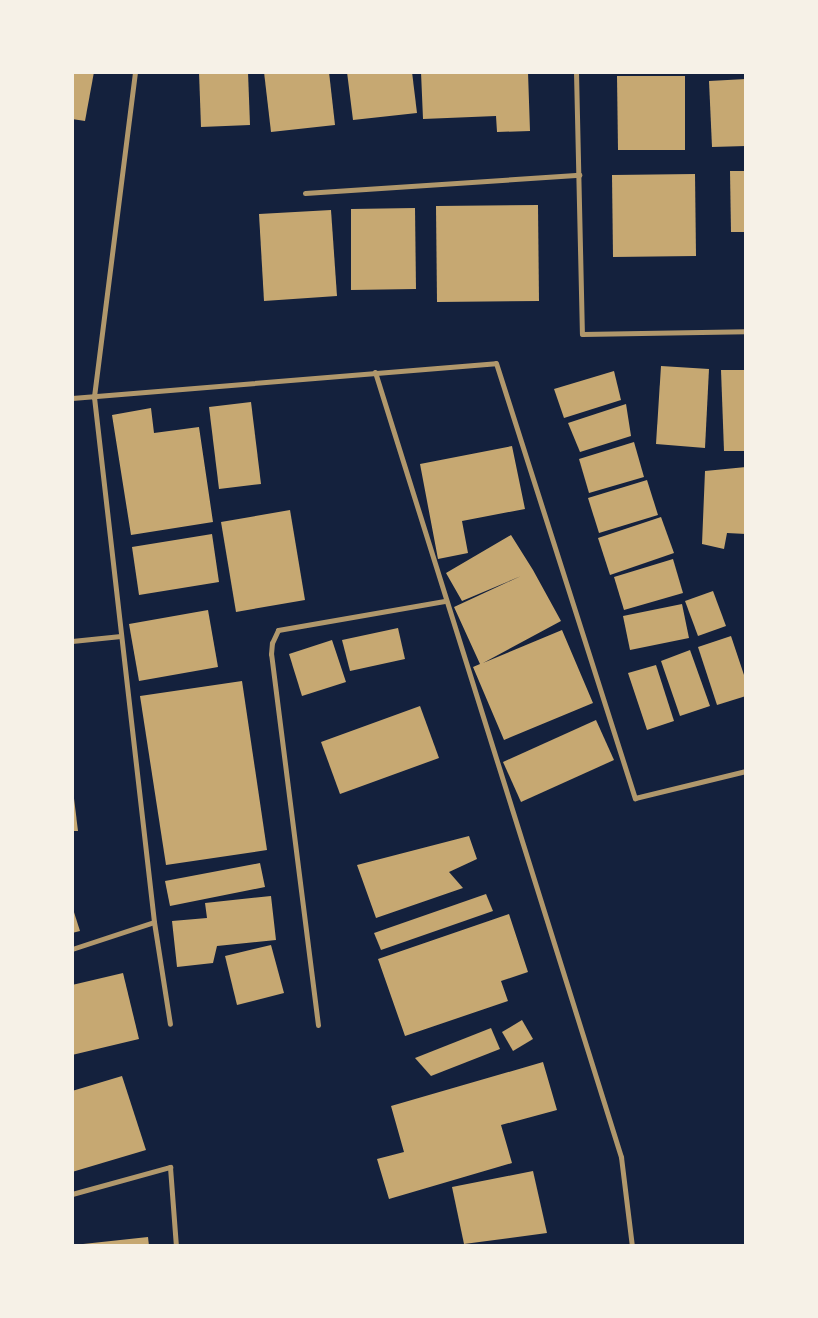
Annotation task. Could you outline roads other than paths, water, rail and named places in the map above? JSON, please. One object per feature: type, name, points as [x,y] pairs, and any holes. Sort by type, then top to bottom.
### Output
[{"type":"street","points":[[135,72],[94,398],[154,922],[170,1024]]},
{"type":"street","points":[[576,72],[582,334],[746,331]]},
{"type":"street","points":[[306,193],[579,175]]},
{"type":"street","points":[[72,398],[94,398],[375,372],[496,363],[635,798],[746,772]]},
{"type":"street","points":[[375,372],[445,601],[621,1158],[632,1246]]},
{"type":"street","points":[[318,1025],[271,654],[272,643],[278,630],[445,601]]},
{"type":"street","points":[[72,641],[121,636]]},
{"type":"street","points":[[72,949],[154,922]]},
{"type":"street","points":[[72,1194],[170,1168],[176,1246]]}]
